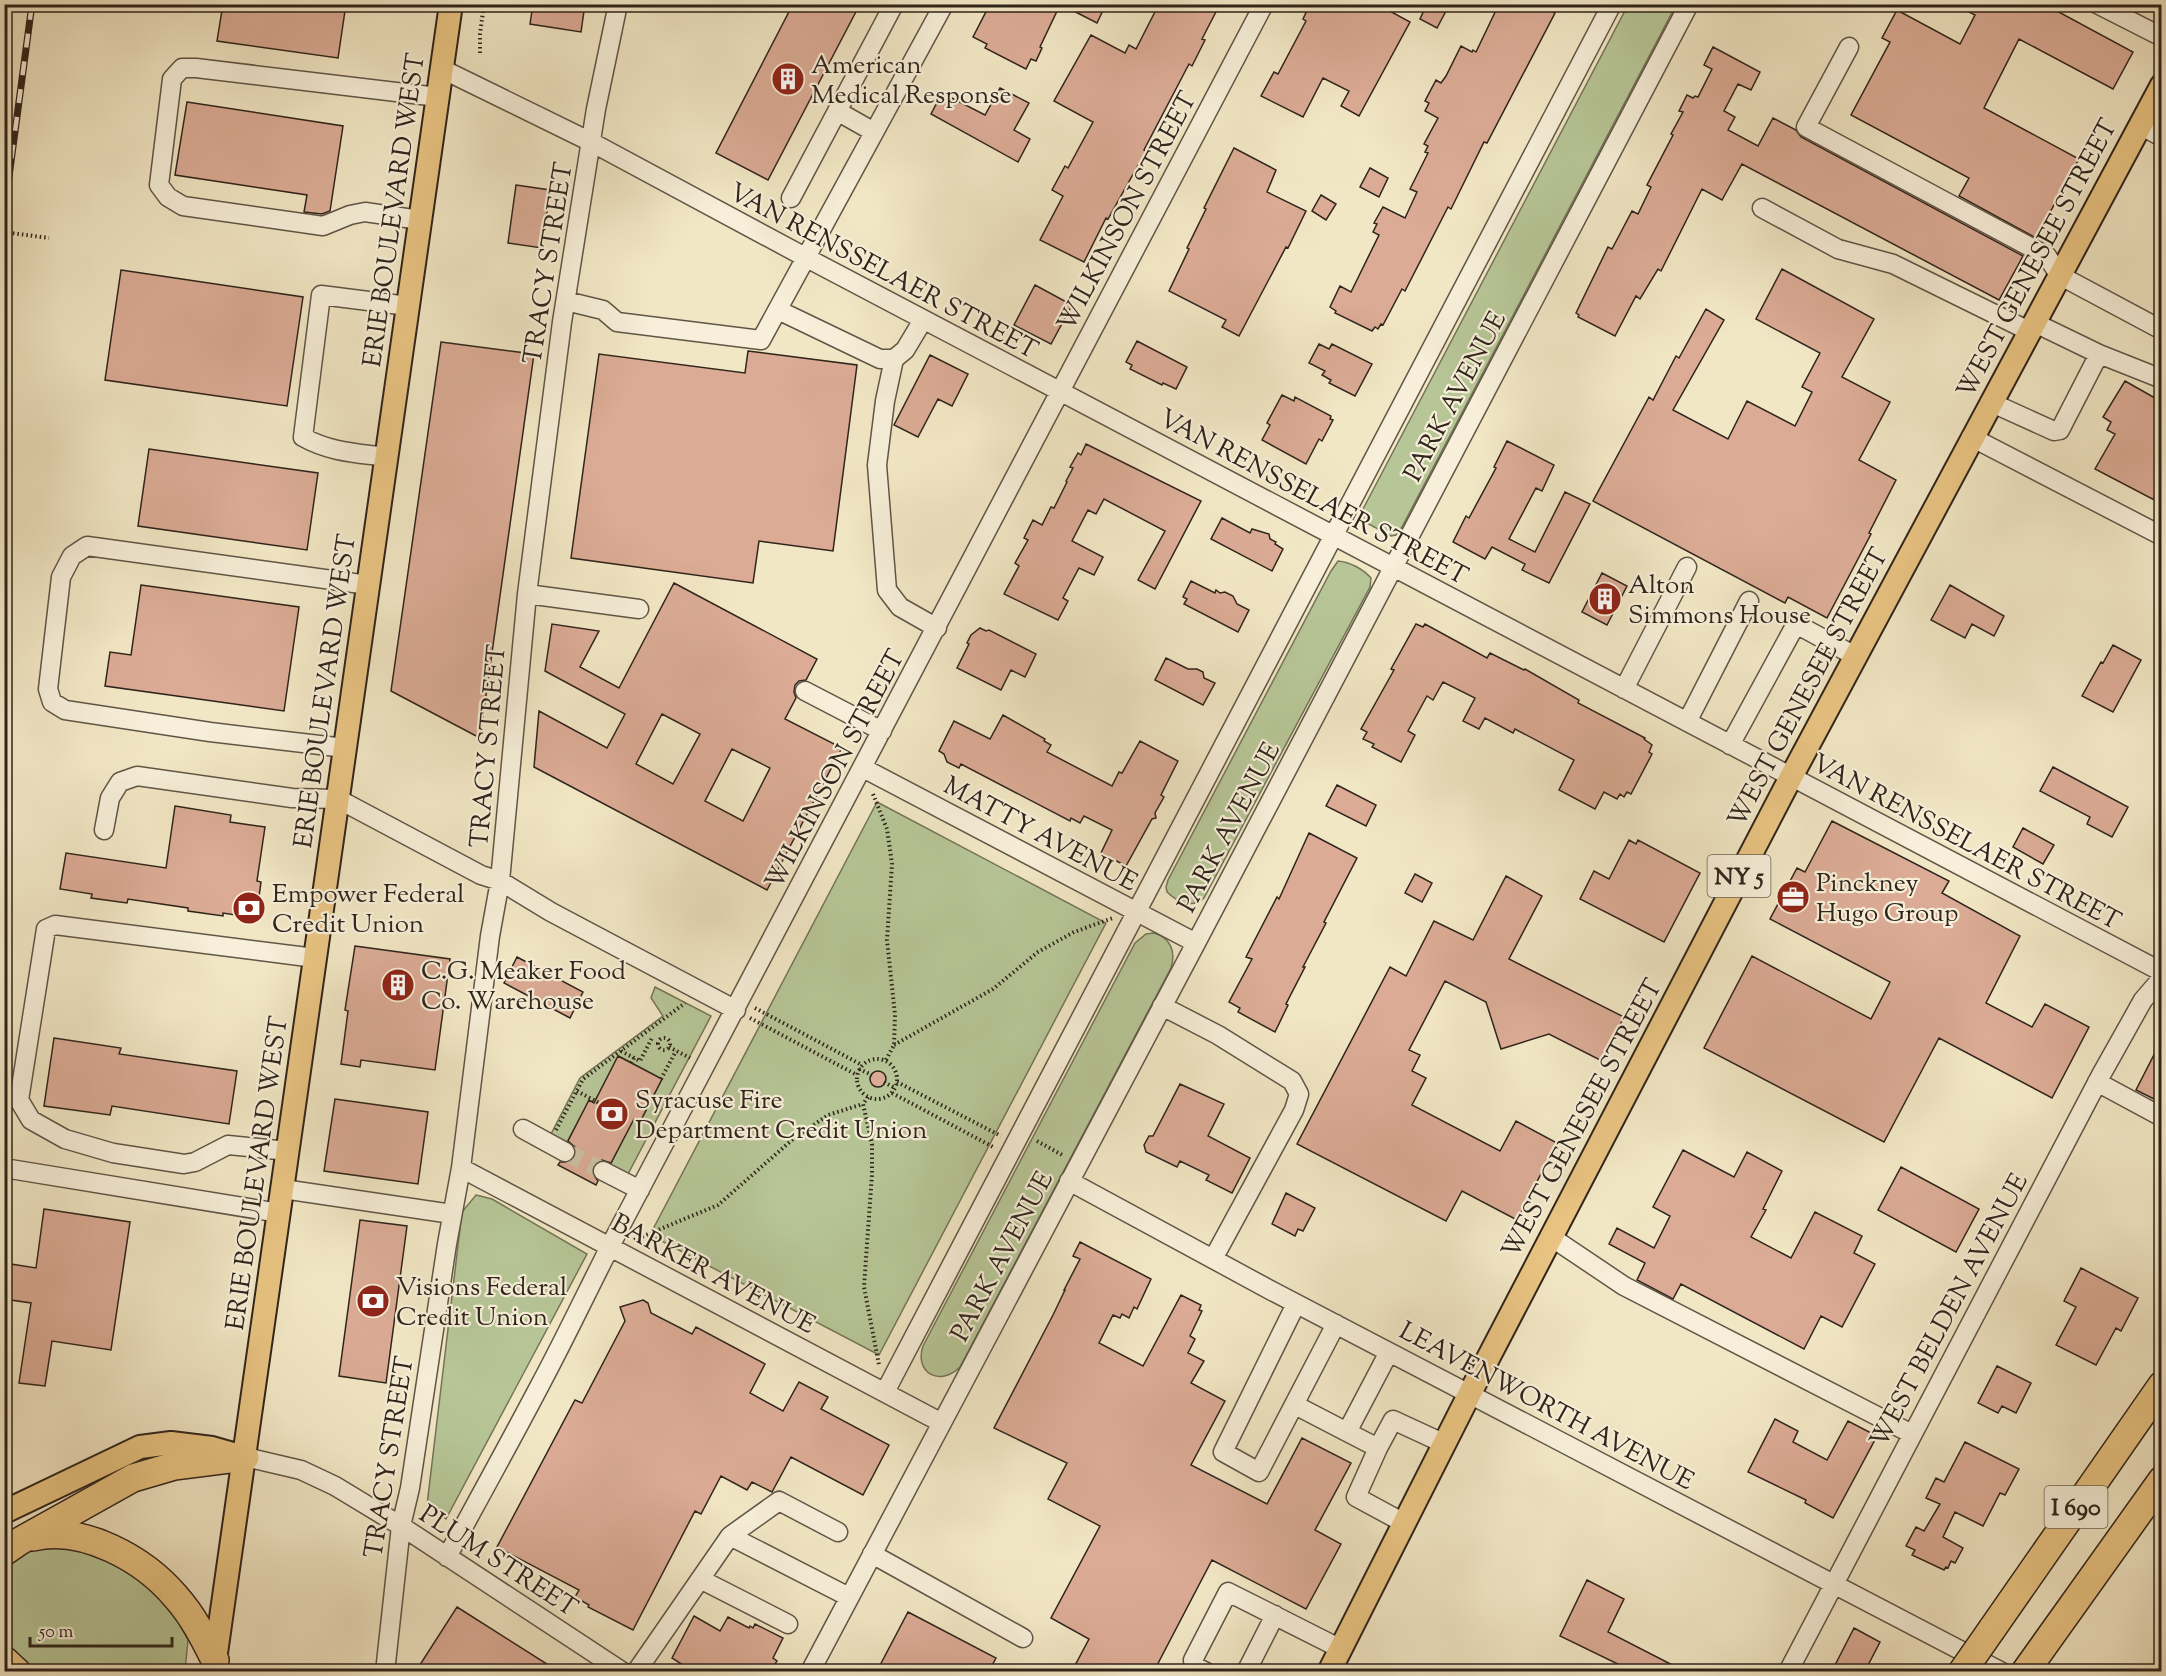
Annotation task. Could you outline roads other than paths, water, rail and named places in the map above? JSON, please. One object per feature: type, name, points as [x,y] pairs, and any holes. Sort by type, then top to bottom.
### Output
[{"type":"highway","name":"I 690","points":[[1962,1671],[2162,1385]]},
{"type":"highway","points":[[12,1546],[133,1478],[174,1466],[245,1457]]},
{"type":"highway","name":"I 690","points":[[2032,1662],[2162,1480]]},
{"type":"highway","points":[[12,1546],[46,1534],[74,1535],[107,1546],[141,1565],[175,1596],[198,1626],[214,1666]]},
{"type":"highway","points":[[4,1660],[17,1671]]},
{"type":"main road","name":"ERIE BOULEVARD WEST","points":[[214,1666],[451,4]]},
{"type":"main road","name":"WEST GENESEE STREET","points":[[1329,1671],[1470,1393],[1791,777],[1971,437],[2162,85]]},
{"type":"main road","points":[[4,1512],[140,1447],[171,1443],[212,1448],[245,1457]]},
{"type":"street","name":"TRACY STREET","points":[[385,1671],[402,1526],[410,1488],[452,1214],[462,1168],[484,980],[500,881],[527,594],[566,301],[596,109],[618,4]]},
{"type":"street","points":[[791,198],[894,4]]},
{"type":"street","points":[[566,301],[603,310],[617,322],[761,340],[944,4]]},
{"type":"street","name":"WILKINSON STREET","points":[[447,1557],[540,1386],[610,1247],[1264,4]]},
{"type":"street","name":"PARK AVENUE","points":[[885,1392],[1612,4]]},
{"type":"street","name":"PARK AVENUE","points":[[810,1671],[1196,943],[1689,4]]},
{"type":"street","points":[[2097,4],[2162,37]]},
{"type":"street","points":[[1849,47],[1806,127],[2047,256],[2059,274],[2162,330]]},
{"type":"street","points":[[420,220],[365,212],[350,215],[323,226],[183,206],[168,197],[159,184],[172,79],[182,68],[196,68],[438,97]]},
{"type":"street","name":"VAN RENSSELAER STREET","points":[[442,69],[591,142],[923,320],[2162,972]]},
{"type":"street","points":[[837,111],[874,132]]},
{"type":"street","points":[[2140,125],[2162,137]]},
{"type":"street","points":[[1762,208],[1838,249],[1893,264],[2031,327],[2162,379]]},
{"type":"street","points":[[386,457],[332,450],[316,445],[303,437],[321,295],[408,306]]},
{"type":"street","points":[[778,310],[880,359],[894,359]]},
{"type":"street","points":[[923,320],[905,350],[894,359],[885,400],[877,465],[887,590],[900,607],[937,628]]},
{"type":"street","points":[[1990,402],[2057,432],[2099,354]]},
{"type":"street","points":[[1971,437],[2162,537]]},
{"type":"street","points":[[345,748],[210,732],[65,710],[52,702],[48,689],[61,577],[72,556],[87,546],[368,585]]},
{"type":"street","points":[[1624,689],[1687,567]]},
{"type":"street","points":[[527,594],[639,609]]},
{"type":"street","points":[[1687,723],[1749,601]]},
{"type":"street","points":[[1730,745],[1796,624],[1855,656]]},
{"type":"street","points":[[805,691],[882,731]]},
{"type":"street","name":"MATTY AVENUE","points":[[863,768],[1196,943]]},
{"type":"street","points":[[104,830],[110,798],[120,782],[137,776],[292,798],[338,799],[482,875],[500,881],[551,912],[738,1007]]},
{"type":"street","points":[[288,1152],[228,1145],[195,1162],[184,1164],[113,1153],[65,1139],[31,1120],[19,1100],[46,929],[55,925],[315,958]]},
{"type":"street","name":"WEST BELDEN AVENUE","points":[[1788,1671],[2097,1083],[2143,1000],[2162,978]]},
{"type":"street","points":[[1162,1006],[1218,1035],[1292,1081],[1299,1094],[1294,1110],[1213,1259]]},
{"type":"street","points":[[2097,1083],[2162,1117]]},
{"type":"street","points":[[523,1130],[565,1152]]},
{"type":"street","points":[[4,1168],[279,1213]]},
{"type":"street","name":"BARKER AVENUE","points":[[462,1168],[942,1423]]},
{"type":"street","points":[[603,1171],[640,1190]]},
{"type":"street","name":"LEAVENWORTH AVENUE","points":[[1069,1181],[1296,1304],[2002,1671]]},
{"type":"street","points":[[283,1189],[452,1214]]},
{"type":"street","points":[[1551,1237],[1624,1286],[1912,1434]]},
{"type":"street","points":[[1296,1304],[1223,1452],[1260,1472],[1336,1324]]},
{"type":"street","points":[[1347,1432],[1389,1352]]},
{"type":"street","points":[[1295,1405],[1378,1448]]},
{"type":"street","points":[[1404,1523],[1356,1497],[1378,1448],[1393,1420],[1445,1444]]},
{"type":"street","name":"PLUM STREET","points":[[245,1457],[301,1470],[334,1486],[402,1526],[623,1671]]},
{"type":"street","points":[[636,1671],[730,1536],[779,1501],[838,1532]]},
{"type":"street","points":[[730,1536],[849,1597]]},
{"type":"street","points":[[872,1554],[1023,1638]]},
{"type":"street","points":[[700,1579],[788,1624]]},
{"type":"street","points":[[1206,1671],[1194,1666],[1193,1660],[1228,1592],[1341,1648]]},
{"type":"street","points":[[1246,1671],[1275,1615]]},
{"type":"tunnel","points":[[565,1152],[603,1171]]},
{"type":"railway","points":[[4,214],[32,4]]},
{"type":"place","name":"American Medical Response","points":[[788,79]]},
{"type":"place","name":"Alton Simmons House","points":[[1605,599]]},
{"type":"place","name":"Pinckney Hugo Group","points":[[1793,897]]},
{"type":"place","name":"Empower Federal Credit Union","points":[[249,908]]},
{"type":"place","name":"C.G. Meaker Food Co. Warehouse","points":[[398,985]]},
{"type":"place","name":"Syracuse Fire Department Credit Union","points":[[612,1114]]},
{"type":"place","name":"Visions Federal Credit Union","points":[[373,1301]]}]
